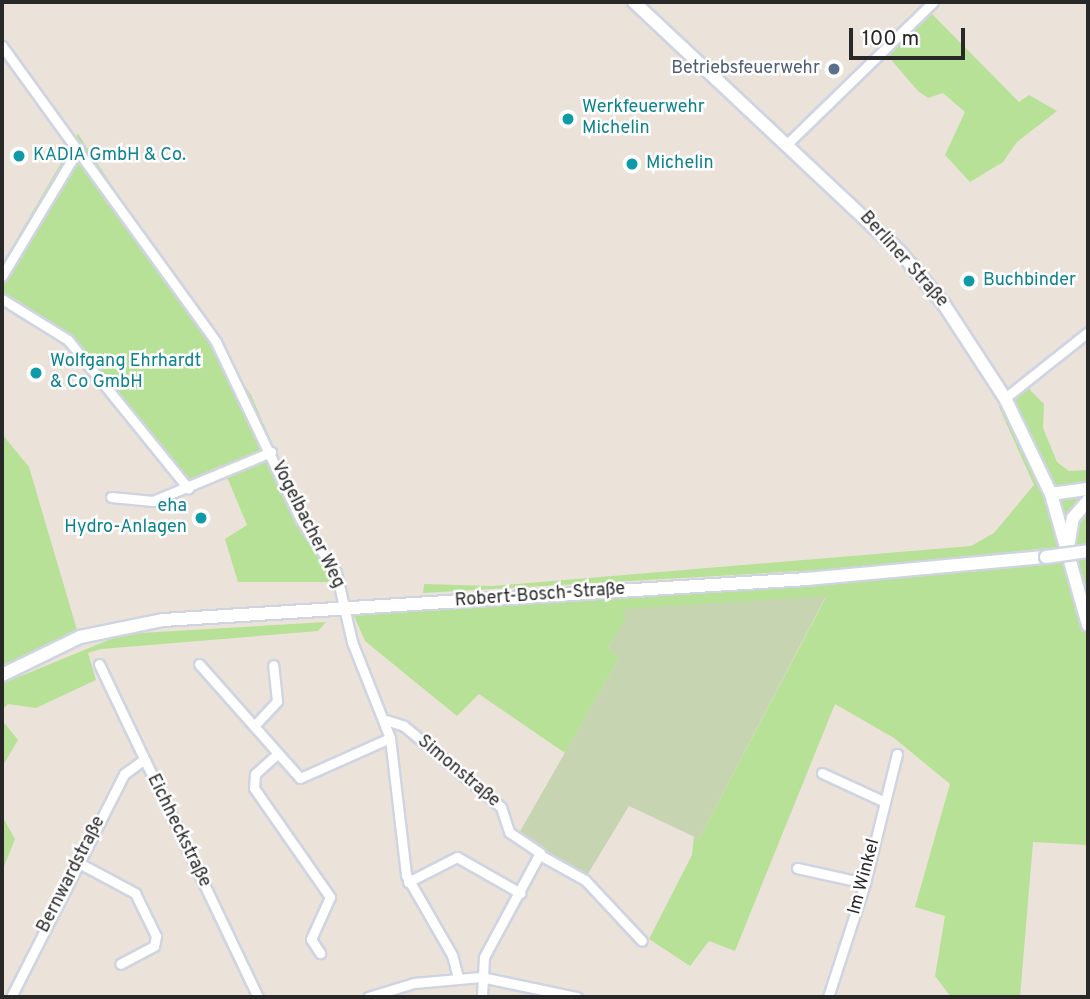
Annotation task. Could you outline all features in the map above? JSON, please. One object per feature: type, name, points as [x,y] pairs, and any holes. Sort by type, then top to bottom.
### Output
[{"type":"main road","name":"Berliner Straße","points":[[634,2],[788,143],[919,273],[1004,398],[1053,500],[1068,545],[1088,625]]},
{"type":"main road","points":[[1053,500],[1088,489]]},
{"type":"main road","points":[[1053,500],[1088,500]]},
{"type":"main road","points":[[1068,545],[1073,518],[1088,500]]},
{"type":"main road","name":"Robert-Bosch-Straße","points":[[2,675],[62,644],[134,623],[807,579],[1088,551]]},
{"type":"street","points":[[788,143],[933,2]]},
{"type":"street","name":"Vogelbacher Weg","points":[[2,46],[79,148],[216,342],[271,452],[301,520],[336,572],[352,642],[386,720],[408,882],[452,955],[458,978]]},
{"type":"street","points":[[2,276],[79,148]]},
{"type":"street","points":[[2,299],[68,340],[188,488]]},
{"type":"street","points":[[1004,398],[1088,332]]},
{"type":"street","points":[[111,497],[141,503],[188,488],[271,452]]},
{"type":"street","name":"Eichheckstraße","points":[[99,664],[258,997]]},
{"type":"street","points":[[199,664],[276,755],[300,778],[390,738]]},
{"type":"street","points":[[254,726],[277,701],[273,665]]},
{"type":"street","name":"Simonstraße","points":[[386,720],[404,726],[500,807],[509,832],[540,855],[585,880],[642,941]]},
{"type":"street","name":"Im Winkel","points":[[828,997],[865,883],[898,754]]},
{"type":"street","points":[[276,755],[255,774],[254,788],[330,897],[311,939],[320,953]]},
{"type":"street","name":"Bernwardstraße","points":[[11,997],[124,774],[144,760]]},
{"type":"street","points":[[822,773],[885,802]]},
{"type":"street","points":[[482,997],[484,957],[540,855]]},
{"type":"street","points":[[408,882],[457,857],[520,893]]},
{"type":"street","points":[[79,863],[135,893],[156,936],[154,946],[120,964]]},
{"type":"street","points":[[797,868],[865,883]]},
{"type":"street","points":[[368,997],[458,978],[481,977],[577,997]]},
{"type":"green space","points":[[931,13],[1019,102],[1029,95],[1057,111],[1017,142],[1003,162],[970,182],[945,155],[965,112],[943,93],[928,98],[918,91],[887,55]]},
{"type":"green space","points":[[78,134],[251,395],[311,533],[343,582],[238,582],[225,539],[247,525],[222,465],[188,480],[69,335],[2,295],[2,264]]},
{"type":"green space","points":[[1027,387],[1044,404],[1043,428],[1057,462],[1069,471],[1088,470],[1088,544],[853,568],[423,593],[424,584],[493,586],[971,546],[994,533],[1034,485],[999,407]]},
{"type":"green space","points":[[2,434],[29,467],[77,630],[2,670]]},
{"type":"green space","points":[[1088,559],[1088,845],[1033,842],[1020,997],[951,997],[935,976],[945,916],[915,907],[950,784],[894,738],[835,704],[735,951],[709,941],[690,966],[649,939],[692,855],[694,836],[699,839],[826,597],[626,620],[608,647],[619,658],[565,753],[479,694],[457,716],[365,641],[354,616]]},
{"type":"green space","points":[[826,596],[699,839],[629,806],[586,877],[518,835],[619,658],[608,647],[625,620],[624,609]]},
{"type":"green space","points":[[326,622],[318,631],[101,649],[88,653],[96,680],[36,708],[8,704],[2,710],[4,683],[123,634]]},
{"type":"green space","points":[[2,720],[18,740],[2,767]]},
{"type":"green space","points":[[2,816],[15,839],[3,869],[2,896]]},
{"type":"place","name":"Betriebsfeuerwehr","points":[[834,69]]},
{"type":"place","name":"Werkfeuerwehr Michelin","points":[[568,119]]},
{"type":"place","name":"KADIA GmbH & Co.","points":[[19,156]]},
{"type":"place","name":"Michelin","points":[[632,164]]},
{"type":"place","name":"Buchbinder","points":[[969,281]]},
{"type":"place","name":"Wolfgang Ehrhardt & Co GmbH","points":[[36,373]]},
{"type":"place","name":"eha Hydro-Anlagen","points":[[201,518]]}]
